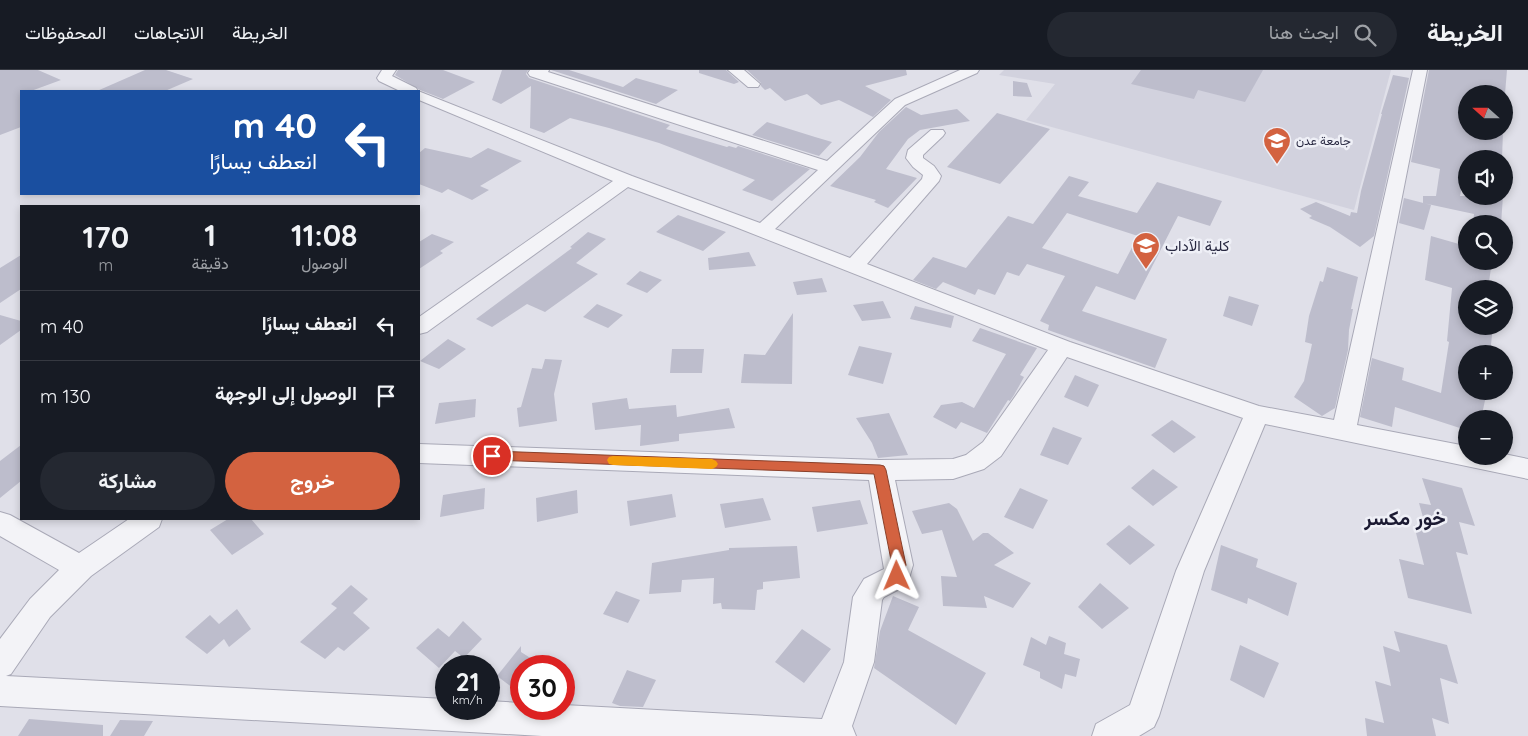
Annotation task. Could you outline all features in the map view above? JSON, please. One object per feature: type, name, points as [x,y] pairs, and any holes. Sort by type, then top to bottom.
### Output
[{"type":"street","points":[[388,70],[384,78],[409,90]]},
{"type":"street","points":[[542,70],[536,73],[830,168]]},
{"type":"street","points":[[735,70],[753,84]]},
{"type":"street","points":[[762,231],[900,102],[972,70]]},
{"type":"street","points":[[1344,430],[1420,70]]},
{"type":"street","points":[[420,95],[626,180],[1062,347],[1258,414],[1458,454]]},
{"type":"street","points":[[853,267],[930,181],[931,172],[916,162],[914,154],[937,133]]},
{"type":"street","points":[[420,326],[626,180]]},
{"type":"street","points":[[420,453],[880,470],[953,469],[975,462],[992,449],[1062,347]]},
{"type":"street","points":[[1108,736],[1143,716],[1190,571],[1258,414]]},
{"type":"street","points":[[1513,465],[1528,468]]},
{"type":"street","points":[[832,736],[859,662],[868,597],[874,588],[897,576],[899,565],[880,470]]},
{"type":"street","points":[[0,664],[40,608],[81,566],[148,520]]},
{"type":"street","points":[[0,523],[59,557],[81,566]]},
{"type":"street","points":[[0,690],[840,736]]},
{"type":"shaded area","name":"جامعة عدن","points":[[1004,70],[1391,70],[1354,210],[1026,120],[1055,84],[999,75]]},
{"type":"building","points":[[0,70],[38,70],[61,80],[34,90],[20,90],[20,127],[0,135]]},
{"type":"building","points":[[145,70],[166,70],[193,79],[167,90],[99,90]]},
{"type":"building","points":[[398,70],[443,70],[475,82],[443,99],[420,90],[395,75]]},
{"type":"building","points":[[502,70],[528,70],[526,74],[529,78],[670,125],[666,129],[727,147],[736,148],[738,146],[810,169],[772,201],[742,190],[755,180],[659,143],[609,128],[570,118],[544,133],[530,128],[531,86],[501,104],[492,100]]},
{"type":"building","points":[[551,70],[569,70],[623,87],[636,78],[678,90],[656,104]]},
{"type":"building","points":[[699,70],[726,70],[739,82],[734,84],[699,73]]},
{"type":"building","points":[[747,70],[906,70],[907,75],[865,86],[891,100],[873,117],[839,100],[821,105],[807,94],[785,101],[770,88],[765,90],[761,83]]},
{"type":"building","points":[[1141,70],[1263,70],[1245,102],[1198,90],[1194,99],[1131,84]]},
{"type":"building","points":[[1429,70],[1507,70],[1506,85],[1458,85],[1458,140],[1503,140],[1502,150],[1458,150],[1458,205],[1502,205],[1502,215],[1474,215],[1423,203],[1423,196],[1436,196],[1440,169],[1411,162]]},
{"type":"building","points":[[1393,75],[1409,78],[1374,236],[1360,247],[1330,227],[1309,218],[1312,216],[1300,209],[1316,202],[1350,216],[1351,212],[1357,213],[1381,114]]},
{"type":"building","points":[[1013,81],[1027,83],[1032,97],[1013,96]]},
{"type":"building","points":[[906,107],[921,115],[957,109],[970,121],[920,130],[908,139],[886,169],[917,178],[888,208],[874,202],[876,200],[830,186],[860,157],[879,132]]},
{"type":"building","points":[[997,113],[1050,129],[1000,184],[947,167]]},
{"type":"building","points":[[767,122],[832,142],[819,156],[752,135]]},
{"type":"building","points":[[425,148],[471,158],[488,148],[522,161],[480,186],[489,190],[472,200],[448,189],[442,193],[420,184],[420,152]]},
{"type":"building","points":[[1069,176],[1089,182],[1078,196],[1137,213],[1157,182],[1222,201],[1210,226],[1178,216],[1135,300],[1096,286],[1082,311],[1167,339],[1155,368],[1048,330],[1049,325],[1040,321],[1065,276],[1027,264],[1019,276],[1007,272],[995,295],[978,289],[975,295],[943,282],[936,289],[913,280],[933,257],[966,268],[1008,216],[1033,224]],"holes":[[[1067,213],[1138,236],[1118,274],[1042,248]]]},
{"type":"building","points":[[1404,198],[1431,205],[1424,230],[1399,223]]},
{"type":"building","points":[[678,215],[726,232],[703,251],[656,232]]},
{"type":"building","points":[[588,232],[606,239],[576,263],[598,274],[545,312],[527,304],[492,327],[476,319],[572,248],[570,247]]},
{"type":"building","points":[[432,234],[454,242],[440,251],[443,253],[420,268],[420,241]]},
{"type":"building","points":[[1431,236],[1458,244],[1458,270],[1491,270],[1489,280],[1458,280],[1458,335],[1492,335],[1491,345],[1458,345],[1458,400],[1485,400],[1483,410],[1458,410],[1458,427],[1395,407],[1392,427],[1360,417],[1372,358],[1404,368],[1402,380],[1441,393],[1449,342],[1447,341],[1452,288],[1425,280]]},
{"type":"building","points":[[749,252],[756,266],[709,270],[708,258]]},
{"type":"building","points":[[20,256],[20,290],[0,303],[0,268]]},
{"type":"building","points":[[1327,267],[1358,277],[1351,309],[1353,309],[1348,350],[1335,408],[1322,416],[1294,397],[1304,381],[1312,344],[1305,342],[1309,316],[1320,281],[1323,282]]},
{"type":"building","points":[[640,271],[662,280],[647,293],[626,284]]},
{"type":"building","points":[[822,278],[827,292],[797,295],[793,282]]},
{"type":"building","points":[[1229,296],[1259,305],[1252,326],[1223,316]]},
{"type":"building","points":[[883,301],[891,318],[862,321],[853,305]]},
{"type":"building","points":[[597,304],[623,315],[608,328],[583,317]]},
{"type":"building","points":[[915,306],[954,316],[951,328],[910,319]]},
{"type":"building","points":[[793,313],[792,384],[741,383],[744,354],[765,355]]},
{"type":"building","points":[[0,315],[20,321],[20,331],[0,345]]},
{"type":"building","points":[[980,328],[1037,348],[1020,375],[1024,377],[1014,395],[1010,401],[1008,400],[987,433],[961,422],[956,429],[933,417],[941,405],[962,402],[974,408],[1006,354],[972,341]]},
{"type":"building","points":[[448,339],[466,349],[439,369],[420,361]]},
{"type":"building","points":[[859,346],[892,353],[883,384],[848,375]]},
{"type":"building","points":[[672,349],[704,349],[702,373],[670,373]]},
{"type":"building","points":[[545,359],[562,360],[554,394],[557,421],[519,427],[517,408],[521,407],[532,368],[542,369]]},
{"type":"building","points":[[1075,375],[1099,385],[1088,407],[1064,397]]},
{"type":"building","points":[[627,398],[629,409],[676,405],[677,417],[729,408],[735,428],[679,434],[679,441],[640,446],[641,425],[595,430],[592,403]]},
{"type":"building","points":[[476,399],[475,417],[435,424],[439,403]]},
{"type":"building","points":[[889,413],[908,455],[878,458],[872,443],[856,418]]},
{"type":"building","points":[[1172,420],[1196,437],[1174,453],[1151,435]]},
{"type":"building","points":[[1053,427],[1082,438],[1068,465],[1040,455]]},
{"type":"building","points":[[20,446],[20,482],[0,498],[0,461]]},
{"type":"building","points":[[1153,469],[1178,487],[1153,506],[1131,488]]},
{"type":"building","points":[[1422,478],[1462,488],[1475,526],[1459,522],[1468,555],[1456,552],[1472,614],[1408,598],[1399,559],[1424,565],[1414,525],[1426,528],[1419,503],[1431,505]]},
{"type":"building","points":[[485,488],[484,509],[440,517],[443,495]]},
{"type":"building","points":[[1020,488],[1048,500],[1033,529],[1004,517]]},
{"type":"building","points":[[577,490],[578,513],[537,522],[536,498]]},
{"type":"building","points":[[672,494],[676,517],[630,526],[627,501]]},
{"type":"building","points":[[763,498],[771,520],[725,528],[720,504]]},
{"type":"building","points":[[860,500],[868,524],[817,532],[812,507]]},
{"type":"building","points":[[949,503],[957,509],[973,541],[983,533],[988,533],[1014,553],[994,565],[1031,583],[1013,608],[984,596],[987,608],[943,606],[941,576],[957,577],[942,530],[922,534],[912,511]]},
{"type":"building","points":[[226,520],[252,520],[264,534],[232,555],[210,530]]},
{"type":"building","points":[[1129,525],[1155,545],[1130,565],[1106,544]]},
{"type":"building","points":[[1221,545],[1258,559],[1256,567],[1297,583],[1288,616],[1248,598],[1247,604],[1211,590]]},
{"type":"building","points":[[797,546],[800,578],[763,582],[763,589],[757,590],[755,610],[722,609],[721,603],[713,604],[714,578],[682,580],[681,592],[649,594],[652,563],[729,550],[729,548]]},
{"type":"building","points":[[1100,583],[1129,608],[1102,629],[1078,607]]},
{"type":"building","points":[[351,585],[368,599],[353,613],[370,628],[344,651],[338,647],[325,659],[300,642],[337,608],[331,604]]},
{"type":"building","points":[[616,591],[640,600],[628,623],[603,614]]},
{"type":"building","points":[[893,596],[919,607],[908,630],[986,673],[956,725],[874,668],[880,631]]},
{"type":"building","points":[[237,609],[251,629],[229,647],[224,639],[207,654],[185,637],[210,615],[219,624]]},
{"type":"building","points":[[463,621],[482,639],[467,655],[460,655],[455,651],[451,655],[435,655],[435,665],[416,648],[438,628],[449,637]]},
{"type":"building","points":[[802,629],[831,649],[804,683],[775,662]]},
{"type":"building","points":[[1394,631],[1447,645],[1458,684],[1440,678],[1449,724],[1432,718],[1436,736],[1367,736],[1365,718],[1384,723],[1375,681],[1391,686],[1383,646],[1400,652]]},
{"type":"building","points":[[1049,636],[1066,643],[1064,654],[1080,659],[1076,677],[1065,674],[1062,689],[1040,678],[1040,672],[1023,665],[1031,637],[1046,645]]},
{"type":"building","points":[[1240,645],[1279,663],[1264,698],[1230,680]]},
{"type":"building","points":[[521,646],[521,652],[526,655],[514,655]]},
{"type":"building","points":[[510,660],[510,686],[500,678],[500,672]]},
{"type":"building","points":[[627,670],[656,680],[643,707],[620,706],[612,703]]},
{"type":"building","points":[[29,719],[103,725],[103,736],[18,736]]},
{"type":"building","points":[[120,720],[153,721],[144,736],[110,736]]},
{"type":"slow traffic","points":[[613,460],[712,464]]},
{"type":"place","name":"جامعة عدن","points":[[1277,165]]},
{"type":"place","name":"كلية الآداب","points":[[1146,270]]},
{"type":"district","name":"خور مكسر","points":[[1405,518]]},
{"type":"route","points":[[492,456],[880,470],[899,565],[897,576]]}]
